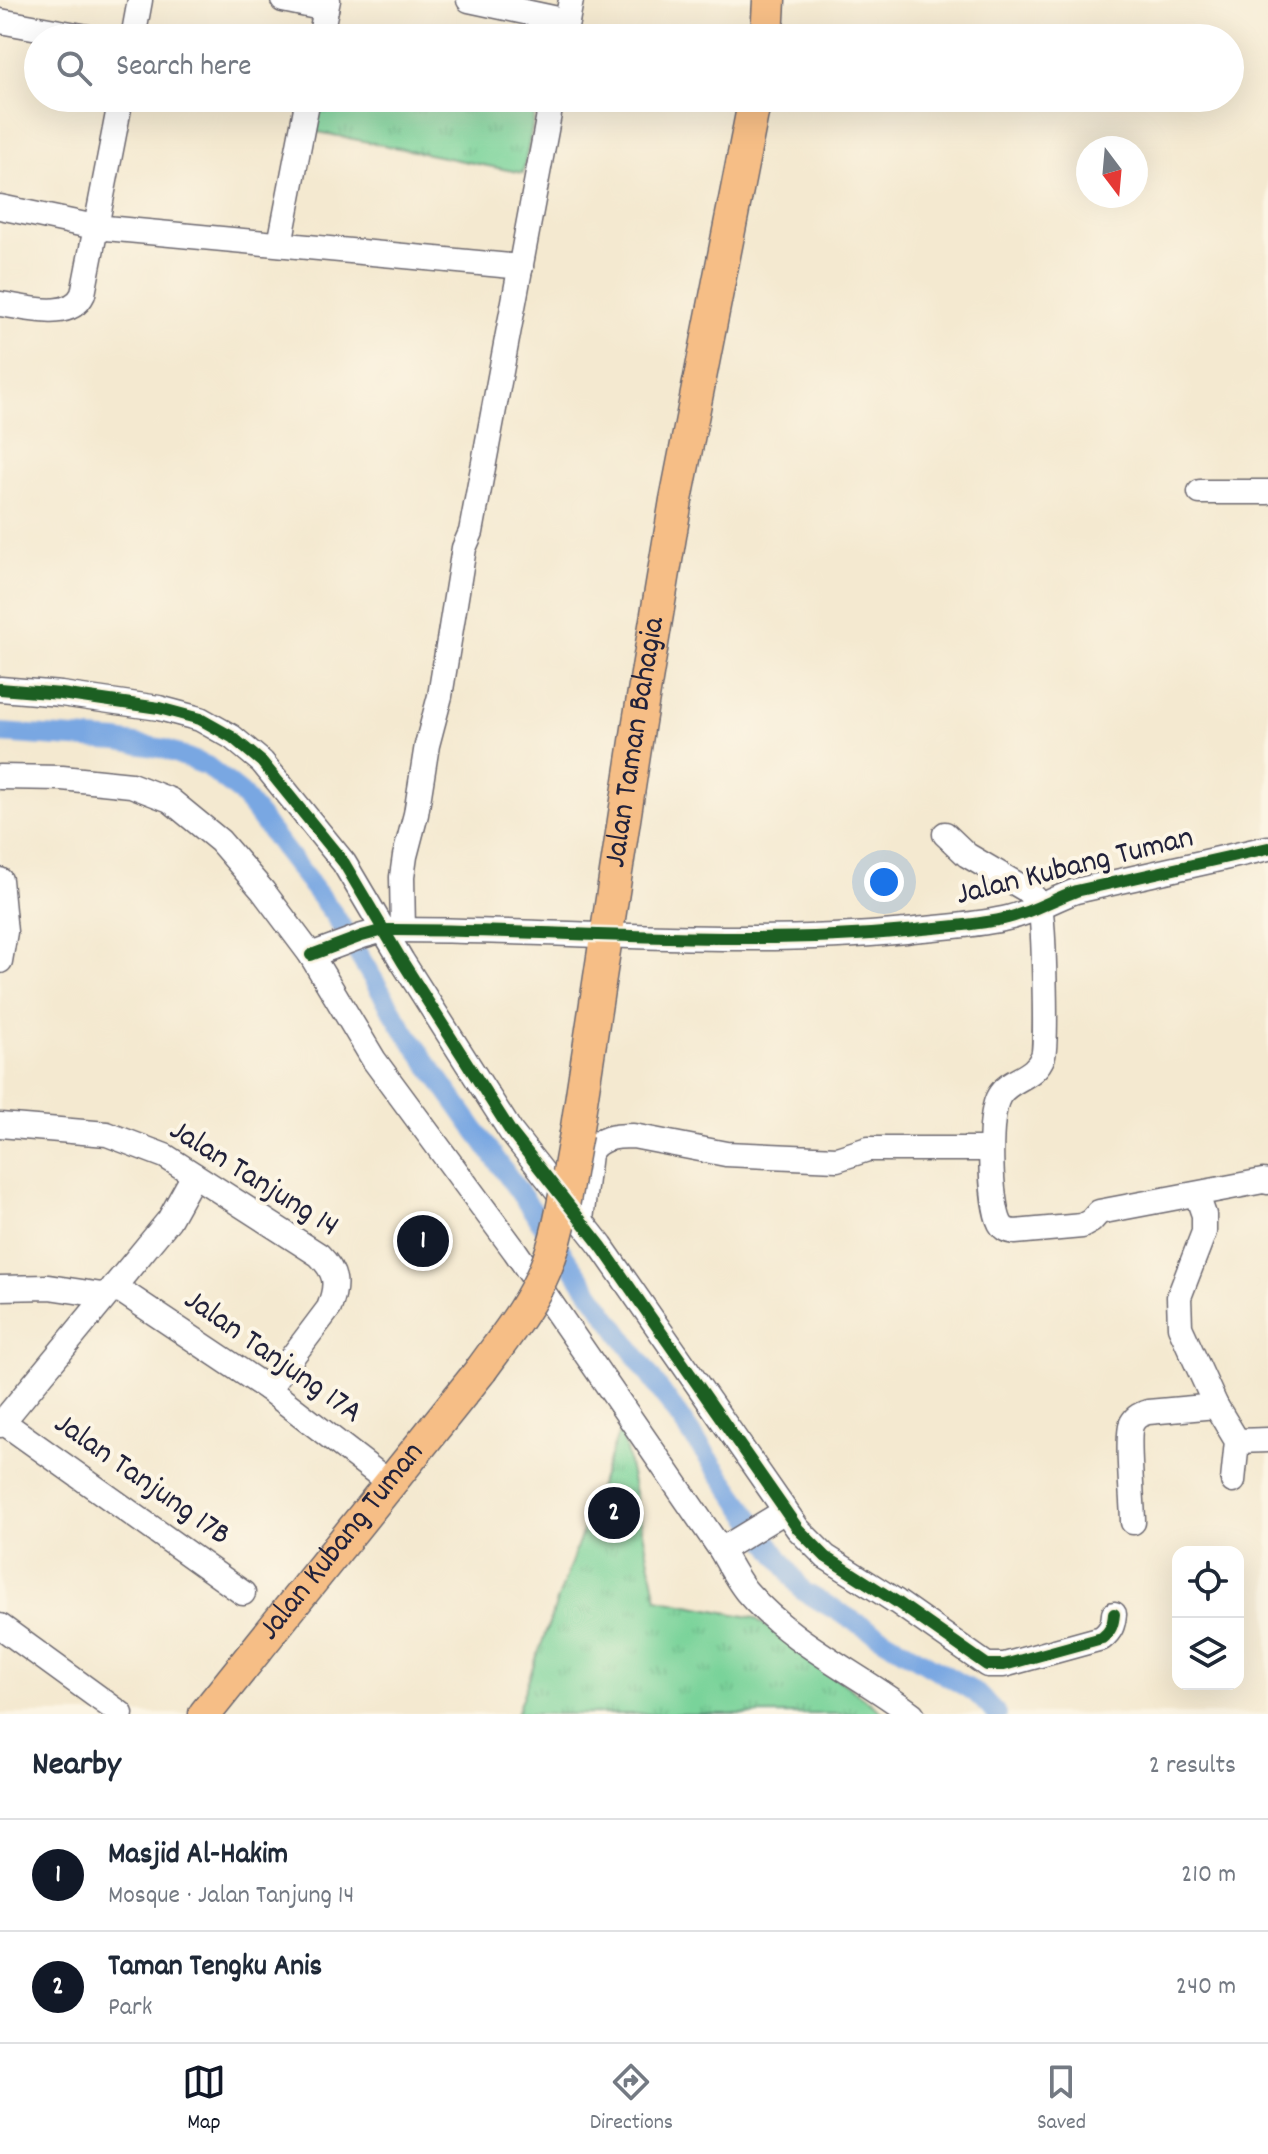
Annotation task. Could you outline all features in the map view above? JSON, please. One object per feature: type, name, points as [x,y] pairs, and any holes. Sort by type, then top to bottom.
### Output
[{"type":"main road","points":[[768,23],[782,0]]},
{"type":"main road","name":"Jalan Taman Bahagia","points":[[481,1370],[544,1273],[560,1215],[576,1134],[676,500],[752,112]]},
{"type":"main road","name":"Jalan Kubang Tuman","points":[[205,1714],[481,1370]]},
{"type":"street","points":[[136,24],[140,0]]},
{"type":"street","points":[[283,0],[327,4],[323,24]]},
{"type":"street","points":[[469,0],[567,20]]},
{"type":"street","points":[[0,21],[24,25]]},
{"type":"street","points":[[0,304],[55,311],[72,307],[80,301],[118,112]]},
{"type":"street","points":[[280,244],[305,112]]},
{"type":"street","points":[[383,932],[402,877],[427,745],[440,696],[464,548],[471,532],[549,112]]},
{"type":"street","points":[[0,207],[95,227],[521,267]]},
{"type":"street","points":[[1200,492],[1268,492]]},
{"type":"street","points":[[0,689],[159,708],[200,719],[232,737],[262,762],[344,863],[383,932],[511,1132],[601,1246],[778,1515],[798,1529],[826,1557],[987,1665],[1004,1665],[1102,1638],[1109,1633],[1114,1614]]},
{"type":"street","points":[[0,777],[62,778],[131,785],[170,800],[220,841],[320,952],[374,1060],[515,1251],[722,1550],[746,1591],[779,1623],[812,1648],[912,1714]]},
{"type":"street","points":[[945,834],[967,855],[1025,889],[1040,907],[1044,965],[1044,1054],[1034,1071],[1005,1088],[997,1098],[991,1149],[992,1186],[1001,1226],[1015,1232],[1082,1226],[1099,1212],[1197,1195],[1232,1185],[1268,1182]]},
{"type":"street","name":"Jalan Kubang Tuman","points":[[383,932],[607,934],[733,939],[865,935],[1001,920],[1076,891],[1268,848]]},
{"type":"street","points":[[0,880],[5,932],[0,961]]},
{"type":"street","points":[[320,952],[383,932]]},
{"type":"street","name":"Jalan Tanjung 14","points":[[0,1125],[107,1134],[165,1156],[319,1255],[335,1278],[329,1308],[268,1389]]},
{"type":"street","points":[[581,1220],[589,1154],[594,1145],[617,1136],[633,1136],[726,1154],[837,1159],[868,1149],[991,1149]]},
{"type":"street","points":[[2,1424],[169,1220],[194,1175]]},
{"type":"street","points":[[1197,1195],[1204,1215],[1204,1232],[1179,1297],[1180,1327],[1216,1406],[1237,1441],[1233,1481]]},
{"type":"street","points":[[0,1288],[49,1287],[102,1295],[112,1289]]},
{"type":"street","name":"Jalan Tanjung 17A","points":[[112,1289],[268,1389],[391,1484]]},
{"type":"street","points":[[1133,1522],[1129,1433],[1134,1419],[1148,1412],[1216,1406]]},
{"type":"street","name":"Jalan Tanjung 17B","points":[[2,1424],[243,1593]]},
{"type":"street","points":[[1237,1441],[1268,1440]]},
{"type":"street","points":[[722,1550],[778,1515]]},
{"type":"street","points":[[0,1626],[121,1714]]},
{"type":"green space","points":[[317,112],[535,112],[523,173],[313,131]]},
{"type":"green space","points":[[621,1426],[657,1599],[755,1618],[885,1714],[516,1714]]},
{"type":"waterway","points":[[0,733],[118,741],[165,749],[207,766],[241,793],[335,916],[404,1030],[803,1591],[976,1693],[997,1714]]},
{"type":"cycle path","points":[[0,689],[159,708],[200,719],[232,737],[262,762],[344,863],[402,961],[511,1132],[601,1246],[798,1529],[826,1557],[987,1665],[1004,1665],[1102,1638],[1111,1628],[1114,1614]]},
{"type":"cycle path","points":[[311,955],[384,930],[776,938],[841,936],[967,925],[1013,917],[1076,891],[1268,848]]},
{"type":"place","name":"Masjid Al-Hakim","points":[[423,1241]]},
{"type":"place","name":"Taman Tengku Anis","points":[[614,1513]]}]
